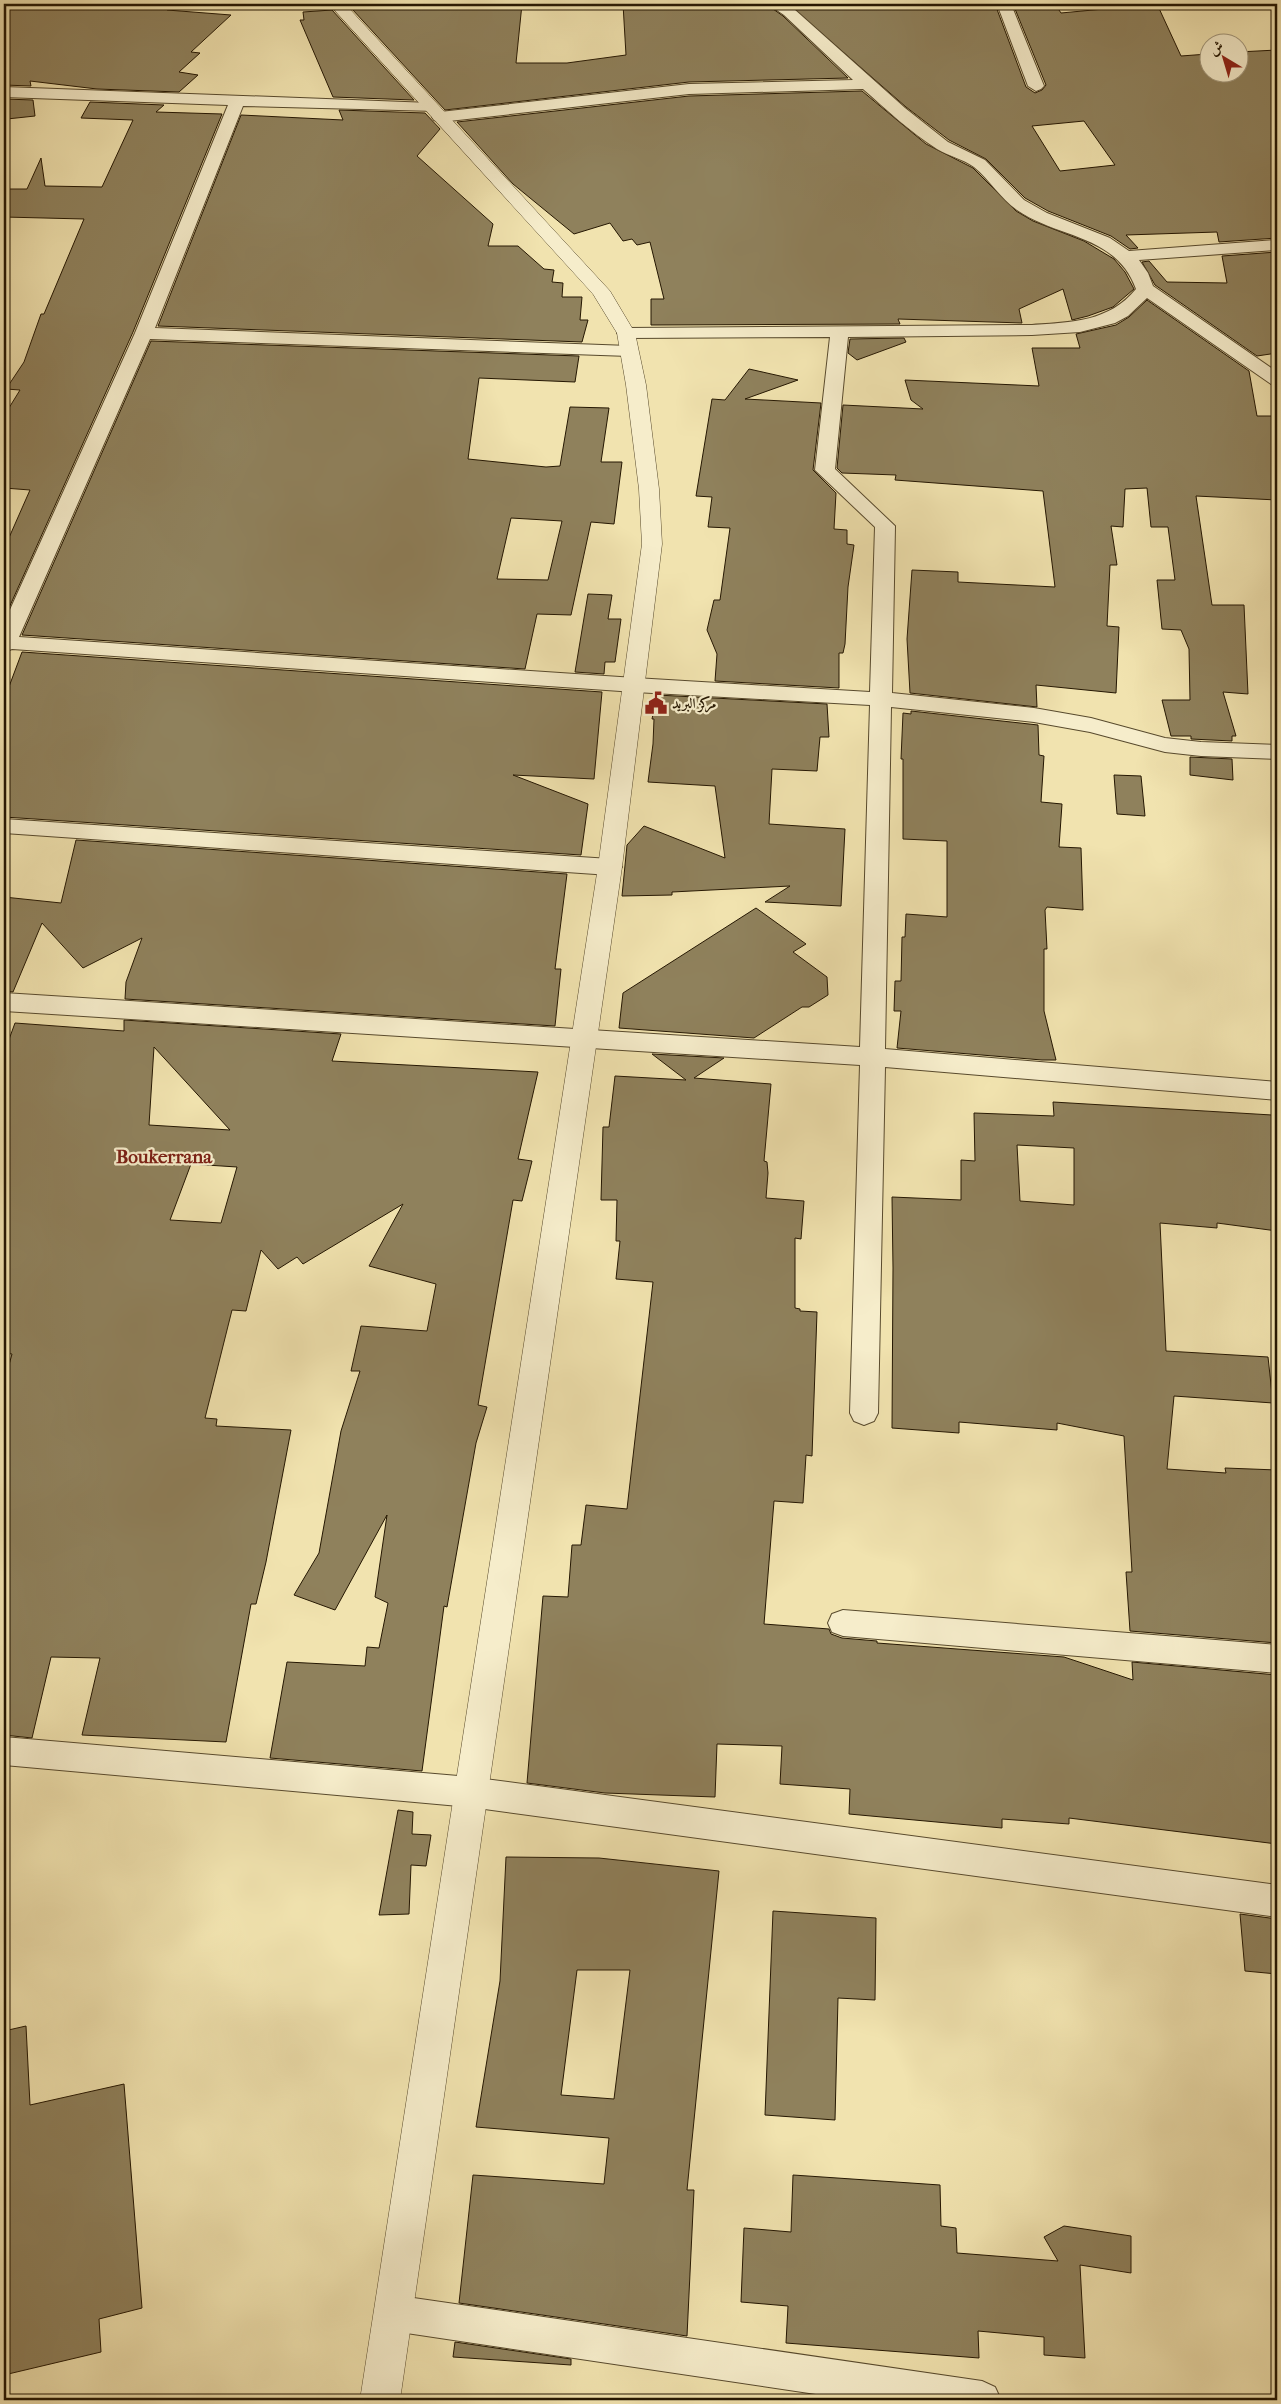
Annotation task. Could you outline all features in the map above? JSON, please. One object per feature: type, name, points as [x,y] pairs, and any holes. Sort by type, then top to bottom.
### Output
[{"type":"street","points":[[337,4],[435,113],[601,291],[627,342],[636,385],[649,489],[652,544],[610,867],[380,2400]]},
{"type":"street","points":[[144,334],[627,342],[840,330],[1032,330],[1094,325],[1114,317],[1136,303],[1145,289],[1142,274],[1128,256],[1105,243],[1041,217],[1019,204],[1006,193],[990,172],[976,161],[940,144],[865,84],[789,12],[775,4]]},
{"type":"street","points":[[1004,4],[1036,86]]},
{"type":"street","points":[[4,92],[435,113],[689,89],[865,84]]},
{"type":"street","points":[[238,102],[144,334],[4,643],[635,685],[881,699],[1034,715],[1091,725],[1165,745],[1201,749],[1277,752]]},
{"type":"street","points":[[1128,256],[1277,246]]},
{"type":"street","points":[[1145,289],[1277,380]]},
{"type":"street","points":[[840,330],[825,470],[885,526],[864,1413]]},
{"type":"street","points":[[4,826],[610,867]]},
{"type":"street","points":[[4,1002],[871,1057],[1277,1091]]},
{"type":"street","points":[[843,1624],[1277,1659]]},
{"type":"street","points":[[4,1751],[470,1792],[1277,1901]]},
{"type":"street","points":[[393,2313],[982,2400]]},
{"type":"building","points":[[4,4],[173,4],[167,10],[231,15],[191,52],[200,53],[179,72],[198,75],[179,92],[97,89],[30,81],[31,86],[4,85]]},
{"type":"building","points":[[355,4],[522,4],[516,63],[567,63],[626,55],[623,4],[766,4],[783,16],[848,78],[689,82],[445,110],[352,9],[355,8]]},
{"type":"building","points":[[788,4],[995,4],[1026,87],[1035,93],[1042,90],[1046,85],[1013,4],[1055,4],[1061,13],[1157,4],[1181,56],[1198,55],[1198,82],[1248,82],[1248,51],[1277,50],[1277,238],[1219,242],[1217,232],[1126,235],[1138,248],[1130,249],[1111,236],[1048,211],[1025,198],[986,159],[949,140],[906,107]],"holes":[[[1084,121],[1115,165],[1060,171],[1032,126]]]},
{"type":"building","points":[[332,10],[414,100],[333,97],[300,20],[304,20],[303,12]]},
{"type":"building","points":[[862,91],[926,144],[973,168],[1016,211],[1033,221],[1084,241],[1114,259],[1125,272],[1134,289],[1113,307],[1072,320],[1063,289],[1019,309],[1022,323],[898,319],[900,324],[651,325],[651,299],[664,299],[650,242],[637,245],[632,239],[623,241],[610,223],[574,234],[513,184],[457,122],[689,96]]},
{"type":"building","points":[[5,99],[33,100],[35,116],[7,119]]},
{"type":"building","points":[[90,102],[164,105],[156,112],[222,114],[133,332],[4,619],[4,549],[30,490],[4,488],[4,416],[20,390],[6,389],[24,362],[41,314],[44,314],[84,219],[4,217],[4,189],[27,189],[41,158],[45,186],[102,187],[133,120],[81,118]]},
{"type":"building","points":[[339,110],[425,113],[440,129],[417,156],[493,224],[488,246],[518,246],[544,269],[554,270],[552,282],[563,283],[562,297],[582,297],[580,320],[588,320],[582,342],[158,326],[241,115],[343,120]]},
{"type":"building","points":[[1277,252],[1277,353],[1257,356],[1155,285],[1142,262],[1149,261],[1167,282],[1227,283],[1222,256]]},
{"type":"building","points":[[1147,300],[1249,371],[1257,416],[1277,416],[1277,500],[1196,496],[1212,605],[1244,605],[1248,694],[1223,692],[1236,736],[1232,736],[1232,741],[1191,739],[1191,736],[1171,736],[1162,700],[1190,700],[1189,649],[1181,630],[1162,629],[1157,580],[1175,580],[1168,527],[1151,527],[1147,488],[1125,489],[1123,527],[1111,526],[1117,565],[1110,565],[1107,626],[1119,627],[1116,693],[1036,685],[1037,707],[910,693],[907,639],[912,570],[958,572],[958,582],[1055,587],[1043,491],[895,480],[896,475],[842,473],[837,468],[843,405],[923,409],[911,400],[905,380],[1039,386],[1032,348],[1080,348],[1076,334],[1116,325],[1129,317]]},
{"type":"building","points":[[904,338],[906,342],[857,360],[848,353],[850,339]]},
{"type":"building","points":[[151,341],[579,356],[575,382],[479,378],[468,459],[546,467],[560,466],[570,407],[609,408],[601,462],[622,462],[614,524],[591,522],[571,615],[537,614],[525,669],[22,635]],"holes":[[[511,518],[562,521],[548,580],[497,579]]]},
{"type":"building","points":[[749,369],[798,380],[745,399],[821,403],[813,470],[836,493],[834,529],[847,530],[847,544],[854,545],[848,587],[845,644],[843,653],[839,653],[839,688],[715,681],[717,654],[707,630],[714,600],[720,600],[730,528],[708,527],[712,497],[696,496],[712,399],[725,400]]},
{"type":"building","points":[[588,594],[612,595],[608,619],[621,619],[615,662],[605,662],[604,674],[575,672]]},
{"type":"building","points":[[22,652],[602,692],[594,779],[513,775],[588,804],[581,855],[4,817],[4,700]]},
{"type":"building","points":[[657,695],[827,704],[829,737],[820,737],[817,771],[772,769],[769,824],[845,829],[841,906],[765,902],[790,886],[672,892],[672,895],[622,896],[627,845],[644,826],[725,858],[715,786],[648,782],[653,744],[654,719],[652,719]]},
{"type":"building","points":[[911,711],[1038,725],[1039,755],[1044,756],[1041,802],[1062,804],[1059,847],[1081,848],[1083,910],[1047,907],[1045,910],[1047,949],[1044,949],[1044,1011],[1056,1060],[897,1048],[901,1011],[894,1011],[895,981],[901,981],[902,937],[905,937],[906,914],[947,917],[947,841],[903,839],[903,759],[901,759],[903,713],[911,714]]},
{"type":"building","points":[[1190,757],[1232,759],[1233,780],[1190,775]]},
{"type":"building","points":[[1114,775],[1141,776],[1145,816],[1117,814]]},
{"type":"building","points":[[76,840],[567,874],[555,969],[561,969],[555,1026],[125,999],[126,982],[142,938],[83,968],[42,923],[13,992],[4,991],[4,897],[61,903]]},
{"type":"building","points":[[756,908],[806,944],[793,952],[827,977],[828,995],[809,1007],[802,1007],[754,1038],[619,1028],[623,993]]},
{"type":"building","points":[[124,1020],[341,1034],[332,1061],[538,1072],[518,1159],[532,1161],[522,1201],[513,1200],[478,1405],[487,1407],[476,1443],[447,1607],[444,1606],[422,1771],[270,1758],[287,1662],[365,1666],[367,1647],[379,1648],[388,1603],[375,1597],[387,1515],[335,1610],[294,1595],[319,1553],[341,1431],[360,1371],[351,1371],[361,1326],[427,1331],[436,1284],[369,1266],[403,1204],[303,1264],[297,1257],[278,1269],[261,1250],[246,1311],[232,1310],[205,1418],[217,1419],[216,1426],[291,1430],[266,1562],[256,1604],[251,1604],[226,1742],[82,1735],[100,1658],[51,1657],[32,1738],[4,1735],[4,1383],[12,1354],[4,1353],[4,1053],[15,1023],[124,1031]],"holes":[[[154,1047],[230,1130],[149,1125]],[[191,1164],[237,1167],[221,1223],[170,1220]]]},
{"type":"building","points":[[652,1054],[724,1058],[694,1078],[771,1084],[764,1161],[767,1162],[768,1173],[766,1198],[804,1201],[801,1239],[795,1238],[795,1308],[800,1309],[800,1311],[817,1312],[812,1456],[806,1455],[803,1503],[774,1501],[764,1624],[829,1629],[831,1634],[842,1638],[877,1641],[877,1643],[1064,1657],[1133,1680],[1132,1662],[1277,1675],[1277,1844],[1069,1818],[1069,1824],[1002,1819],[1002,1828],[849,1814],[850,1789],[780,1784],[782,1746],[717,1744],[715,1797],[605,1793],[527,1783],[543,1596],[568,1597],[572,1545],[581,1545],[586,1505],[627,1509],[653,1282],[616,1279],[620,1241],[616,1241],[617,1200],[601,1200],[603,1127],[609,1127],[615,1076],[686,1080]]},
{"type":"building","points":[[1053,1102],[1272,1115],[1277,1159],[1277,1231],[1217,1223],[1217,1228],[1160,1223],[1166,1351],[1268,1357],[1273,1403],[1174,1396],[1167,1469],[1226,1473],[1225,1468],[1277,1470],[1277,1643],[1130,1631],[1126,1572],[1132,1572],[1124,1436],[1057,1423],[1057,1430],[959,1422],[959,1433],[892,1428],[892,1197],[961,1200],[961,1160],[975,1161],[974,1113],[1054,1116]],"holes":[[[1017,1145],[1074,1148],[1074,1205],[1020,1201]]]},
{"type":"building","points":[[398,1810],[413,1812],[412,1834],[431,1835],[426,1866],[411,1865],[409,1914],[379,1915]]},
{"type":"building","points":[[506,1857],[599,1858],[719,1871],[687,2190],[694,2190],[687,2336],[459,2303],[473,2175],[604,2184],[609,2138],[476,2127],[500,1981]],"holes":[[[577,1970],[630,1970],[614,2099],[561,2095]]]},
{"type":"building","points":[[773,1911],[876,1918],[875,2000],[838,1998],[835,2120],[765,2115]]},
{"type":"building","points":[[1240,1914],[1277,1919],[1277,1974],[1245,1971]]},
{"type":"building","points":[[26,2026],[30,2105],[124,2084],[142,2308],[99,2319],[101,2352],[4,2375],[4,2031]]},
{"type":"building","points":[[793,2175],[940,2185],[941,2226],[956,2228],[957,2253],[1058,2261],[1044,2237],[1064,2226],[1131,2236],[1131,2273],[1080,2265],[1085,2358],[1044,2355],[1044,2337],[978,2331],[979,2358],[786,2343],[788,2306],[741,2302],[744,2228],[791,2232]]},
{"type":"building","points":[[455,2342],[571,2359],[571,2365],[453,2357]]},
{"type":"place","name":"مركز البريد","points":[[656,703]]},
{"type":"district","name":"Boukerrana","points":[[164,1157]]}]
